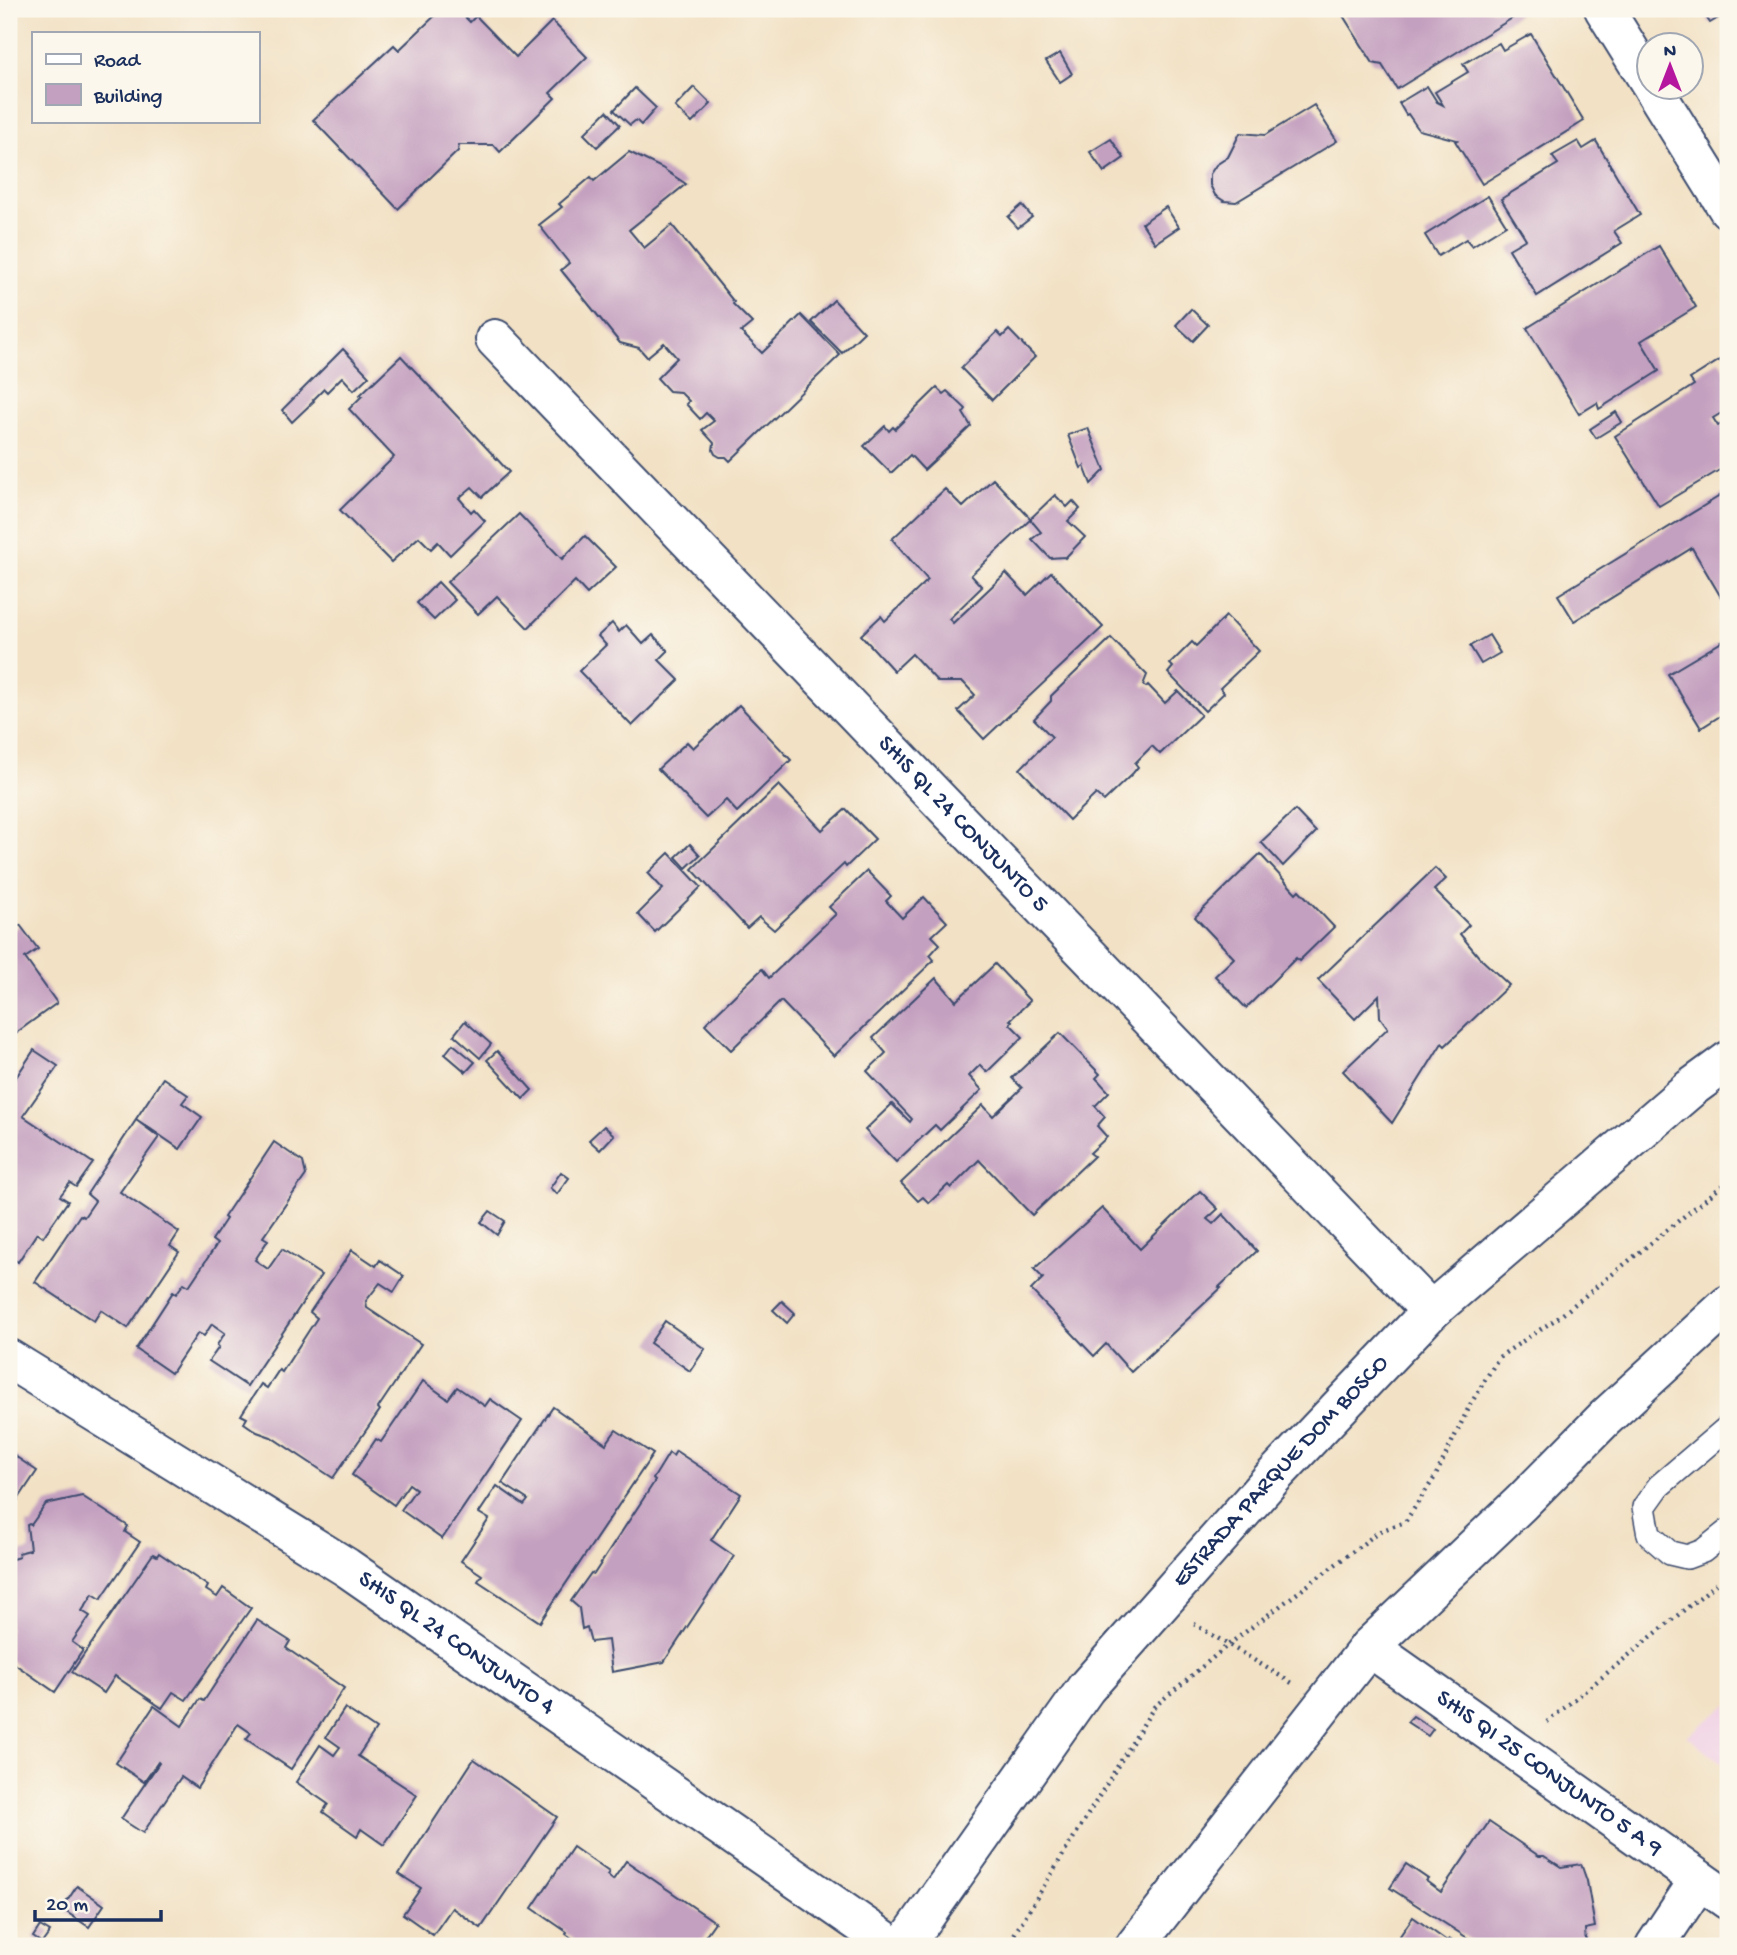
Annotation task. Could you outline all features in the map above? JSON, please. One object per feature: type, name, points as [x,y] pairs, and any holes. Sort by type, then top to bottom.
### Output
[{"type":"street","points":[[1604,9],[1636,60]]},
{"type":"street","points":[[1662,102],[1728,209]]},
{"type":"street","name":"SHIS QL 24 CONJUNTO 5","points":[[495,339],[1431,1311]]},
{"type":"street","name":"ESTRADA PARQUE DOM BOSCO","points":[[904,1946],[1086,1688],[1273,1477],[1431,1311],[1691,1088],[1728,1061]]},
{"type":"street","points":[[1691,1088],[1728,1093]]},
{"type":"street","points":[[1135,1946],[1370,1647],[1511,1513],[1605,1418],[1728,1305]]},
{"type":"street","name":"SHIS QL 24 CONJUNTO 4","points":[[9,1359],[346,1567],[893,1946]]},
{"type":"street","name":"SHIS QI 25 CONJUNTO 5 A 9","points":[[1370,1647],[1714,1890]]},
{"type":"street","points":[[1654,1946],[1714,1890]]},
{"type":"lane","points":[[1728,1427],[1659,1486],[1644,1507],[1649,1535],[1670,1553],[1687,1557],[1703,1551],[1728,1531]]},
{"type":"path","points":[[1007,1946],[1154,1707],[1228,1644],[1380,1531],[1405,1522],[1435,1477],[1470,1405],[1499,1357],[1559,1317],[1728,1181]]},
{"type":"path","points":[[1546,1722],[1718,1583]]},
{"type":"path","points":[[1160,1604],[1326,1703]]},
{"type":"shaded area","points":[[1728,1704],[1728,1768],[1687,1736]]},
{"type":"building","points":[[442,9],[457,9],[470,22],[476,16],[516,57],[552,21],[587,57],[550,93],[555,98],[500,152],[494,145],[459,145],[458,151],[398,209],[313,120],[394,45],[399,50]]},
{"type":"building","points":[[1343,9],[1516,9],[1519,14],[1397,89],[1382,65],[1373,63],[1342,14]]},
{"type":"building","points":[[1701,9],[1728,9],[1728,12],[1710,23]]},
{"type":"building","points":[[1531,34],[1584,121],[1482,184],[1455,141],[1457,140],[1419,130],[1399,103],[1427,86],[1437,102],[1443,105],[1435,92],[1468,72],[1463,64],[1499,43],[1503,50]]},
{"type":"building","points":[[1060,53],[1072,74],[1060,82],[1046,61]]},
{"type":"building","points":[[694,87],[711,104],[692,123],[675,107]]},
{"type":"building","points":[[635,88],[656,108],[641,125],[636,120],[630,125],[614,110]]},
{"type":"building","points":[[1314,105],[1337,141],[1236,202],[1224,201],[1215,195],[1210,185],[1210,174],[1216,165],[1228,157],[1240,133],[1265,135]]},
{"type":"building","points":[[607,111],[620,125],[597,147],[584,134]]},
{"type":"building","points":[[1111,139],[1124,158],[1104,172],[1090,152]]},
{"type":"building","points":[[1578,141],[1583,149],[1596,141],[1640,215],[1614,231],[1622,243],[1537,296],[1509,249],[1526,239],[1501,199],[1558,164],[1552,156]]},
{"type":"building","points":[[629,152],[662,168],[686,184],[629,230],[644,248],[672,225],[733,304],[752,323],[741,332],[762,353],[801,315],[840,355],[730,461],[715,454],[714,443],[702,430],[714,421],[706,413],[700,419],[686,404],[689,401],[680,392],[669,391],[657,378],[677,358],[664,343],[647,357],[639,348],[620,343],[561,270],[569,263],[539,225],[562,207],[559,204],[591,177],[594,181]]},
{"type":"building","points":[[1488,196],[1506,225],[1472,246],[1466,239],[1438,256],[1425,235]]},
{"type":"building","points":[[1022,205],[1032,217],[1018,228],[1008,217]]},
{"type":"building","points":[[1166,207],[1179,227],[1155,243],[1142,223]]},
{"type":"building","points":[[1659,246],[1696,307],[1641,341],[1659,371],[1599,409],[1597,403],[1579,414],[1527,328]]},
{"type":"building","points":[[834,300],[864,332],[842,353],[811,322]]},
{"type":"building","points":[[1191,309],[1208,325],[1193,341],[1176,325]]},
{"type":"building","points":[[1009,330],[1035,357],[992,400],[961,368],[997,332],[1002,337]]},
{"type":"building","points":[[343,349],[369,376],[354,390],[342,377],[327,392],[324,389],[292,422],[282,410]]},
{"type":"building","points":[[401,356],[509,472],[482,497],[472,487],[459,498],[471,512],[474,509],[485,521],[450,555],[438,542],[431,549],[419,537],[391,562],[340,510],[394,457],[349,409]]},
{"type":"building","points":[[1720,360],[1728,374],[1728,409],[1713,418],[1718,426],[1728,420],[1728,465],[1659,506],[1615,436],[1694,385],[1690,379]]},
{"type":"building","points":[[937,388],[943,394],[947,391],[966,409],[963,413],[971,426],[924,470],[910,455],[891,473],[864,446],[885,426],[889,431],[893,427],[895,429]]},
{"type":"building","points":[[1616,412],[1622,422],[1596,438],[1590,429]]},
{"type":"building","points":[[1088,428],[1105,470],[1091,484],[1084,466],[1081,468],[1068,435]]},
{"type":"building","points":[[993,479],[1031,519],[971,575],[982,587],[949,619],[953,623],[1006,573],[1027,595],[1051,572],[1103,627],[984,739],[958,711],[975,695],[963,682],[938,682],[912,654],[894,671],[861,635],[881,616],[885,621],[928,580],[892,539],[945,489],[963,507]]},
{"type":"building","points":[[1728,491],[1728,609],[1692,548],[1574,621],[1558,595]]},
{"type":"building","points":[[1055,495],[1067,507],[1073,501],[1080,509],[1068,521],[1085,537],[1065,558],[1050,558],[1032,539],[1041,532],[1030,519]]},
{"type":"building","points":[[519,514],[562,559],[585,536],[616,567],[587,594],[575,581],[528,628],[497,596],[478,614],[447,582]]},
{"type":"building","points":[[438,582],[455,600],[434,620],[417,603]]},
{"type":"building","points":[[1226,616],[1259,651],[1220,688],[1224,693],[1205,711],[1168,673],[1173,667],[1170,664],[1192,642],[1196,646]]},
{"type":"building","points":[[612,623],[619,632],[626,625],[643,644],[653,635],[668,651],[659,660],[679,680],[632,726],[579,671],[606,645],[598,636]]},
{"type":"building","points":[[1489,635],[1500,653],[1481,664],[1470,646]]},
{"type":"building","points":[[1111,638],[1147,675],[1143,685],[1148,685],[1165,703],[1178,691],[1201,715],[1160,754],[1152,746],[1135,763],[1138,767],[1133,773],[1104,801],[1096,794],[1069,820],[1020,769],[1052,737],[1034,719],[1051,701],[1051,696]]},
{"type":"building","points":[[1727,639],[1728,711],[1701,728],[1668,674]]},
{"type":"building","points":[[739,705],[791,760],[737,812],[726,800],[706,818],[658,769],[687,742],[693,748]]},
{"type":"building","points":[[779,785],[822,830],[846,809],[875,839],[846,867],[844,864],[774,930],[759,917],[747,928],[692,869]]},
{"type":"building","points":[[1295,810],[1316,832],[1283,866],[1261,842]]},
{"type":"building","points":[[690,844],[700,855],[686,868],[676,857]]},
{"type":"building","points":[[669,853],[701,887],[655,932],[638,914],[663,889],[648,873]]},
{"type":"building","points":[[1260,854],[1296,893],[1299,890],[1334,927],[1299,961],[1296,958],[1246,1008],[1215,976],[1234,958],[1195,917]]},
{"type":"building","points":[[1435,868],[1446,879],[1434,890],[1469,925],[1460,934],[1479,957],[1509,985],[1445,1046],[1442,1043],[1392,1123],[1343,1071],[1388,1028],[1380,1017],[1379,995],[1355,1019],[1318,980]]},
{"type":"building","points":[[867,871],[891,896],[886,901],[902,918],[924,897],[947,922],[932,936],[940,944],[930,955],[934,960],[834,1056],[781,1001],[731,1050],[705,1024],[762,969],[769,978],[836,914],[829,907]]},
{"type":"building","points":[[20,925],[38,949],[25,958],[57,1003],[9,1038],[9,933]]},
{"type":"building","points":[[995,964],[1030,1001],[1010,1020],[1010,1024],[1023,1037],[987,1072],[980,1065],[969,1076],[982,1090],[940,1130],[935,1125],[896,1162],[865,1130],[892,1104],[910,1122],[912,1119],[867,1071],[886,1053],[873,1038],[936,978],[956,1001]]},
{"type":"building","points":[[465,1021],[491,1044],[480,1058],[454,1035]]},
{"type":"building","points":[[1060,1033],[1100,1074],[1096,1078],[1109,1092],[1095,1106],[1105,1117],[1097,1126],[1107,1137],[1090,1153],[1094,1156],[1032,1215],[979,1160],[951,1188],[948,1185],[929,1203],[923,1197],[918,1201],[901,1183],[983,1105],[993,1116],[1022,1088],[1012,1078]]},
{"type":"building","points":[[453,1044],[475,1062],[466,1072],[445,1054]]},
{"type":"building","points":[[34,1050],[58,1066],[23,1116],[93,1163],[76,1187],[70,1183],[60,1196],[68,1201],[43,1237],[37,1233],[18,1262],[9,1256],[9,1088]]},
{"type":"building","points":[[497,1051],[532,1090],[523,1099],[487,1060]]},
{"type":"building","points":[[163,1078],[188,1095],[182,1103],[202,1117],[180,1149],[136,1119]]},
{"type":"building","points":[[136,1120],[159,1137],[120,1192],[179,1232],[170,1246],[179,1252],[128,1328],[101,1310],[94,1321],[35,1282],[80,1215],[84,1217],[95,1201],[87,1194]]},
{"type":"building","points":[[604,1126],[614,1135],[600,1150],[589,1140]]},
{"type":"building","points":[[274,1142],[303,1162],[306,1175],[263,1237],[268,1240],[255,1260],[268,1269],[282,1249],[321,1275],[247,1386],[209,1361],[225,1333],[212,1324],[204,1336],[198,1333],[171,1373],[136,1349],[173,1292],[176,1294],[184,1283],[189,1286],[217,1244],[212,1240],[226,1219],[224,1217]]},
{"type":"building","points":[[561,1172],[569,1178],[557,1194],[550,1188]]},
{"type":"building","points":[[1200,1191],[1218,1209],[1207,1219],[1213,1224],[1223,1214],[1257,1251],[1131,1372],[1106,1344],[1094,1356],[1031,1290],[1043,1278],[1034,1269],[1102,1208],[1140,1249]]},
{"type":"building","points":[[490,1211],[505,1221],[497,1235],[481,1222]]},
{"type":"building","points":[[352,1250],[376,1266],[380,1260],[404,1276],[394,1292],[380,1283],[366,1301],[367,1308],[421,1344],[333,1478],[271,1437],[257,1432],[244,1423],[247,1418],[241,1415],[261,1384],[267,1388],[279,1370],[282,1372],[317,1318],[310,1312]]},
{"type":"building","points":[[782,1301],[795,1313],[787,1323],[773,1310]]},
{"type":"building","points":[[665,1321],[705,1349],[690,1371],[650,1343]]},
{"type":"building","points":[[423,1381],[448,1399],[457,1387],[485,1406],[490,1399],[522,1421],[442,1539],[401,1510],[416,1489],[409,1484],[394,1505],[352,1475],[376,1439],[381,1442]]},
{"type":"building","points":[[553,1407],[606,1444],[616,1430],[653,1454],[540,1622],[478,1581],[482,1575],[461,1561],[489,1519],[479,1513],[497,1486],[524,1505],[528,1500],[502,1483]]},
{"type":"building","points":[[676,1451],[741,1494],[711,1540],[734,1556],[664,1662],[612,1672],[608,1640],[591,1642],[587,1627],[582,1629],[579,1608],[571,1601],[591,1573],[594,1574],[655,1481],[653,1479],[669,1453],[673,1456]]},
{"type":"building","points":[[9,1452],[37,1471],[9,1513]]},
{"type":"building","points":[[82,1496],[128,1526],[125,1532],[140,1542],[101,1599],[93,1594],[82,1611],[90,1616],[72,1642],[83,1650],[55,1692],[9,1660],[9,1560],[19,1557],[18,1553],[30,1550],[27,1525],[31,1525],[46,1504]]},
{"type":"building","points":[[159,1553],[208,1586],[206,1590],[217,1597],[223,1588],[251,1608],[186,1700],[173,1692],[162,1708],[115,1676],[104,1693],[72,1672],[153,1554],[157,1556]]},
{"type":"building","points":[[257,1620],[290,1641],[286,1648],[344,1688],[291,1769],[246,1739],[251,1733],[238,1724],[197,1788],[181,1777],[143,1833],[121,1819],[159,1763],[144,1782],[116,1763],[154,1706],[182,1726],[200,1699],[204,1701]]},
{"type":"building","points":[[345,1708],[376,1729],[358,1756],[417,1795],[384,1845],[361,1829],[357,1836],[323,1812],[328,1804],[296,1782],[320,1745],[334,1755],[340,1747],[326,1737]]},
{"type":"building","points":[[1413,1716],[1433,1729],[1428,1736],[1407,1722]]},
{"type":"building","points":[[474,1759],[557,1817],[481,1928],[452,1908],[433,1935],[403,1914],[421,1888],[399,1874]]},
{"type":"building","points":[[1489,1822],[1539,1856],[1544,1856],[1561,1867],[1581,1864],[1587,1881],[1595,1927],[1585,1929],[1586,1946],[1480,1946],[1390,1888],[1406,1864],[1441,1892]]},
{"type":"building","points":[[573,1847],[609,1872],[607,1875],[613,1880],[626,1861],[715,1922],[698,1946],[568,1946],[573,1939],[567,1932],[532,1908]]},
{"type":"building","points":[[77,1886],[104,1905],[89,1927],[62,1909]]},
{"type":"building","points":[[1413,1917],[1447,1941],[1449,1939],[1460,1946],[1393,1946]]},
{"type":"building","points":[[40,1926],[50,1932],[42,1943],[33,1937]]}]
